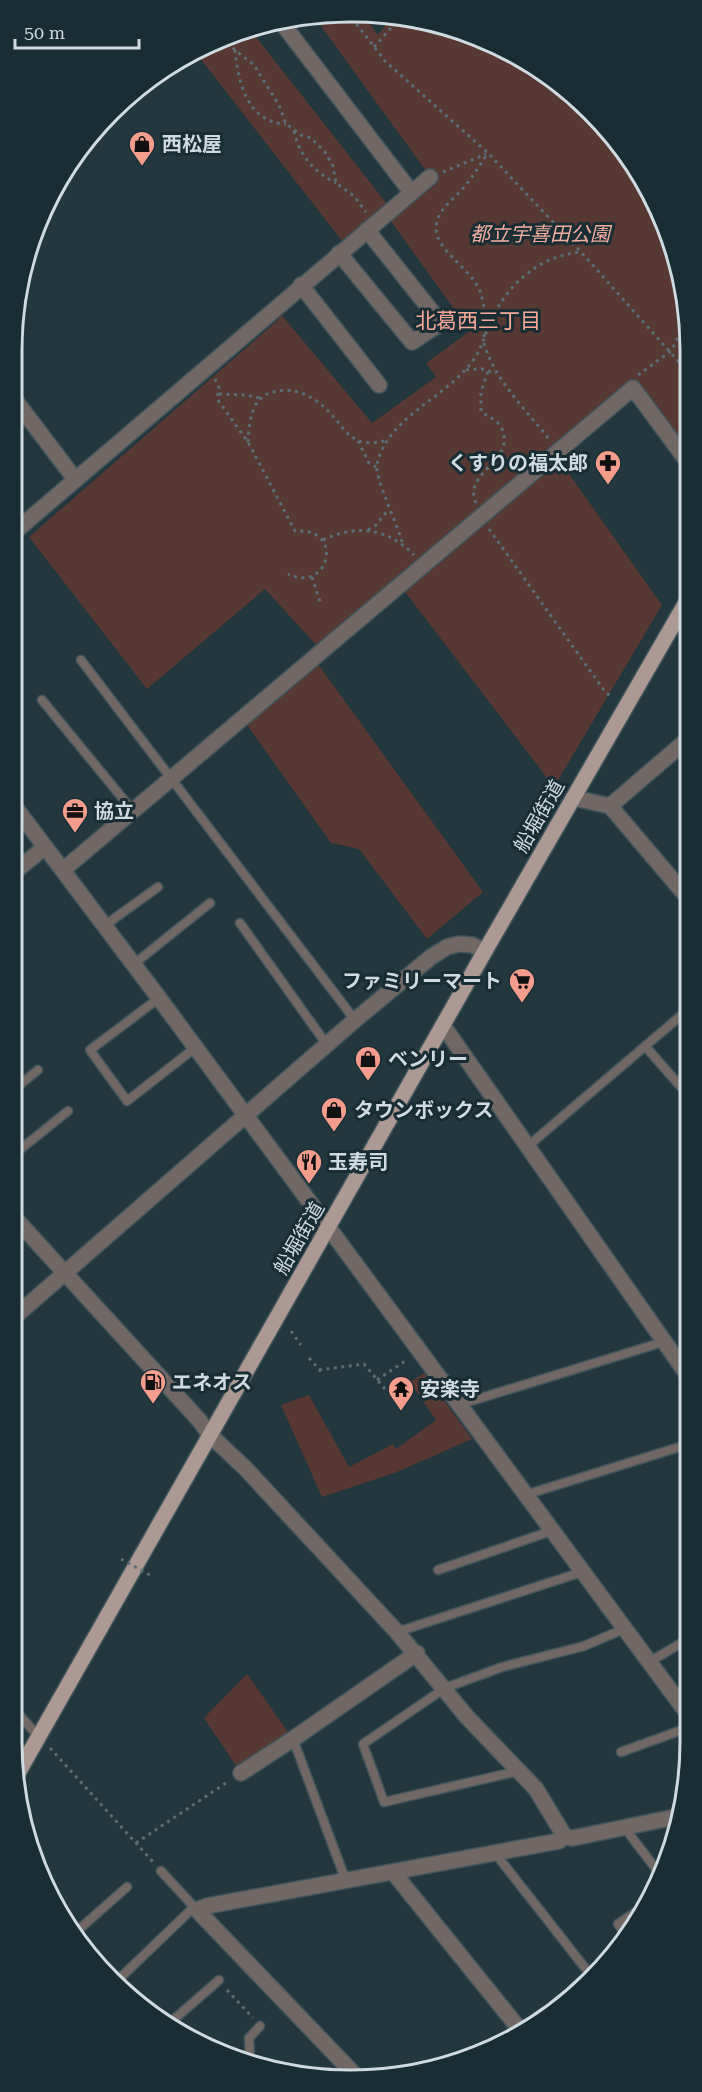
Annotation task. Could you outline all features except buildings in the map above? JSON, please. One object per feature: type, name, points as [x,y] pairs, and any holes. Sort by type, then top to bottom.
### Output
[{"type":"main road","name":"船堀街道","points":[[23,1764],[444,1027],[485,951],[680,614]]},
{"type":"street","points":[[287,29],[411,192]]},
{"type":"street","points":[[22,525],[339,252],[430,177]]},
{"type":"street","points":[[339,252],[412,342],[441,323],[371,226]]},
{"type":"street","points":[[301,285],[378,385]]},
{"type":"street","points":[[63,870],[633,388],[680,452]]},
{"type":"street","points":[[22,409],[75,479]]},
{"type":"street","points":[[610,806],[680,746]]},
{"type":"street","points":[[574,798],[610,806],[680,889]]},
{"type":"street","points":[[22,816],[134,964],[680,1704]]},
{"type":"street","points":[[22,866],[45,847]]},
{"type":"street","points":[[22,1310],[355,1020],[431,957],[447,947],[459,944],[485,951]]},
{"type":"street","points":[[444,1027],[680,1365]]},
{"type":"street","points":[[22,1226],[199,1420],[210,1436],[246,1469],[417,1653],[467,1717],[536,1789],[565,1838]]},
{"type":"street","points":[[241,1773],[417,1653]]},
{"type":"street","points":[[350,2070],[196,1909],[670,1818]]},
{"type":"street","points":[[393,1872],[516,2025]]},
{"type":"lane","points":[[81,660],[355,1020]]},
{"type":"lane","points":[[42,699],[133,811]]},
{"type":"lane","points":[[104,926],[158,887]]},
{"type":"lane","points":[[134,964],[210,903]]},
{"type":"lane","points":[[240,923],[327,1045]]},
{"type":"lane","points":[[159,998],[90,1050],[127,1101],[195,1048]]},
{"type":"lane","points":[[528,1146],[680,1016]]},
{"type":"lane","points":[[645,1046],[680,1086]]},
{"type":"lane","points":[[22,1083],[38,1070]]},
{"type":"lane","points":[[22,1148],[68,1111]]},
{"type":"lane","points":[[458,1405],[663,1342]]},
{"type":"lane","points":[[525,1495],[680,1447]]},
{"type":"lane","points":[[438,1570],[551,1531]]},
{"type":"lane","points":[[397,1632],[582,1572]]},
{"type":"lane","points":[[521,1772],[384,1802],[363,1744],[445,1688],[502,1667],[584,1646],[624,1629]]},
{"type":"lane","points":[[649,1662],[680,1644]]},
{"type":"lane","points":[[22,1718],[39,1737]]},
{"type":"lane","points":[[621,1752],[680,1731]]},
{"type":"lane","points":[[293,1739],[345,1881]]},
{"type":"lane","points":[[624,1827],[654,1867]]},
{"type":"lane","points":[[495,1852],[586,1970]]},
{"type":"lane","points":[[122,1976],[196,1909],[161,1871]]},
{"type":"lane","points":[[81,1928],[127,1887]]},
{"type":"lane","points":[[621,1928],[618,1924],[628,1917]]},
{"type":"lane","points":[[175,2018],[219,1980]]},
{"type":"lane","points":[[250,2053],[249,2038],[260,2026]]},
{"type":"path","points":[[355,22],[385,61],[488,153],[680,362]]},
{"type":"path","points":[[374,47],[394,25]]},
{"type":"path","points":[[231,46],[254,65],[264,79],[279,105],[286,124],[294,131],[311,138],[325,152],[333,166],[336,183]]},
{"type":"path","points":[[235,50],[237,69],[248,102],[257,114],[267,120],[286,124]]},
{"type":"path","points":[[294,131],[297,145],[314,169],[354,196],[371,226]]},
{"type":"path","points":[[430,177],[488,153]]},
{"type":"path","points":[[488,153],[466,186],[442,212],[436,236],[442,248],[468,272],[479,290],[483,305],[484,342],[488,358],[553,444]]},
{"type":"path","points":[[402,542],[376,467],[388,440],[425,403],[466,370],[484,342],[490,322],[509,291],[527,274],[547,261],[566,254],[581,252]]},
{"type":"path","points":[[631,377],[639,375],[671,351],[679,335]]},
{"type":"path","points":[[204,368],[218,382],[217,399],[248,442],[295,531],[311,532],[323,540],[327,555],[324,567],[312,577],[298,578],[288,574]]},
{"type":"path","points":[[466,370],[498,374]]},
{"type":"path","points":[[477,507],[472,495],[473,486],[500,455],[504,437],[502,428],[494,419],[481,411],[482,392],[488,371]]},
{"type":"path","points":[[248,442],[252,413],[260,398],[269,393],[297,390],[311,397],[358,441],[369,463],[376,467]]},
{"type":"path","points":[[219,394],[260,398]]},
{"type":"path","points":[[358,441],[374,443],[388,440]]},
{"type":"path","points":[[500,455],[524,468]]},
{"type":"path","points":[[368,530],[376,525],[389,509]]},
{"type":"path","points":[[486,525],[606,693],[612,697]]},
{"type":"path","points":[[323,540],[339,532],[368,530],[385,534],[402,542],[417,558]]},
{"type":"path","points":[[312,577],[321,605]]},
{"type":"path","points":[[291,1331],[302,1345]]},
{"type":"path","points":[[377,1380],[419,1352]]},
{"type":"path","points":[[309,1358],[324,1375]]},
{"type":"path","points":[[319,1370],[364,1364],[385,1389]]},
{"type":"path","points":[[121,1559],[150,1575]]},
{"type":"path","points":[[39,1737],[161,1871]]},
{"type":"path","points":[[136,1843],[241,1773]]},
{"type":"path","points":[[219,1980],[260,2026]]},
{"type":"green space","name":"都立宇喜田公園","points":[[370,23],[378,35],[387,24],[436,34],[496,56],[551,90],[598,134],[624,168],[654,225],[673,287],[680,351],[680,445],[633,383],[552,450],[662,605],[554,787],[396,580],[317,646],[265,589],[147,689],[29,537],[278,320],[280,313],[372,423],[436,377],[426,363],[470,331],[382,209],[342,241],[201,59],[256,37],[387,204],[434,182],[319,24]]},
{"type":"green space","points":[[318,664],[483,892],[427,939],[359,849],[331,843],[247,725]]},
{"type":"green space","points":[[424,1373],[472,1439],[397,1472],[322,1497],[281,1405],[309,1395],[349,1467],[393,1444],[396,1449],[436,1420],[410,1382]]},
{"type":"green space","points":[[247,1674],[293,1739],[241,1773],[204,1718]]},
{"type":"place","name":"西松屋","points":[[142,167]]},
{"type":"place","name":"くすりの福太郎","points":[[608,486]]},
{"type":"place","name":"協立","points":[[75,834]]},
{"type":"place","name":"ファミリーマート","points":[[522,1004]]},
{"type":"place","name":"ベンリー","points":[[368,1082]]},
{"type":"place","name":"タウンボックス","points":[[334,1133]]},
{"type":"place","name":"玉寿司","points":[[309,1185]]},
{"type":"place","name":"エネオス","points":[[153,1405]]},
{"type":"place","name":"安楽寺","points":[[401,1412]]},
{"type":"district","name":"北葛西三丁目","points":[[478,321]]}]
